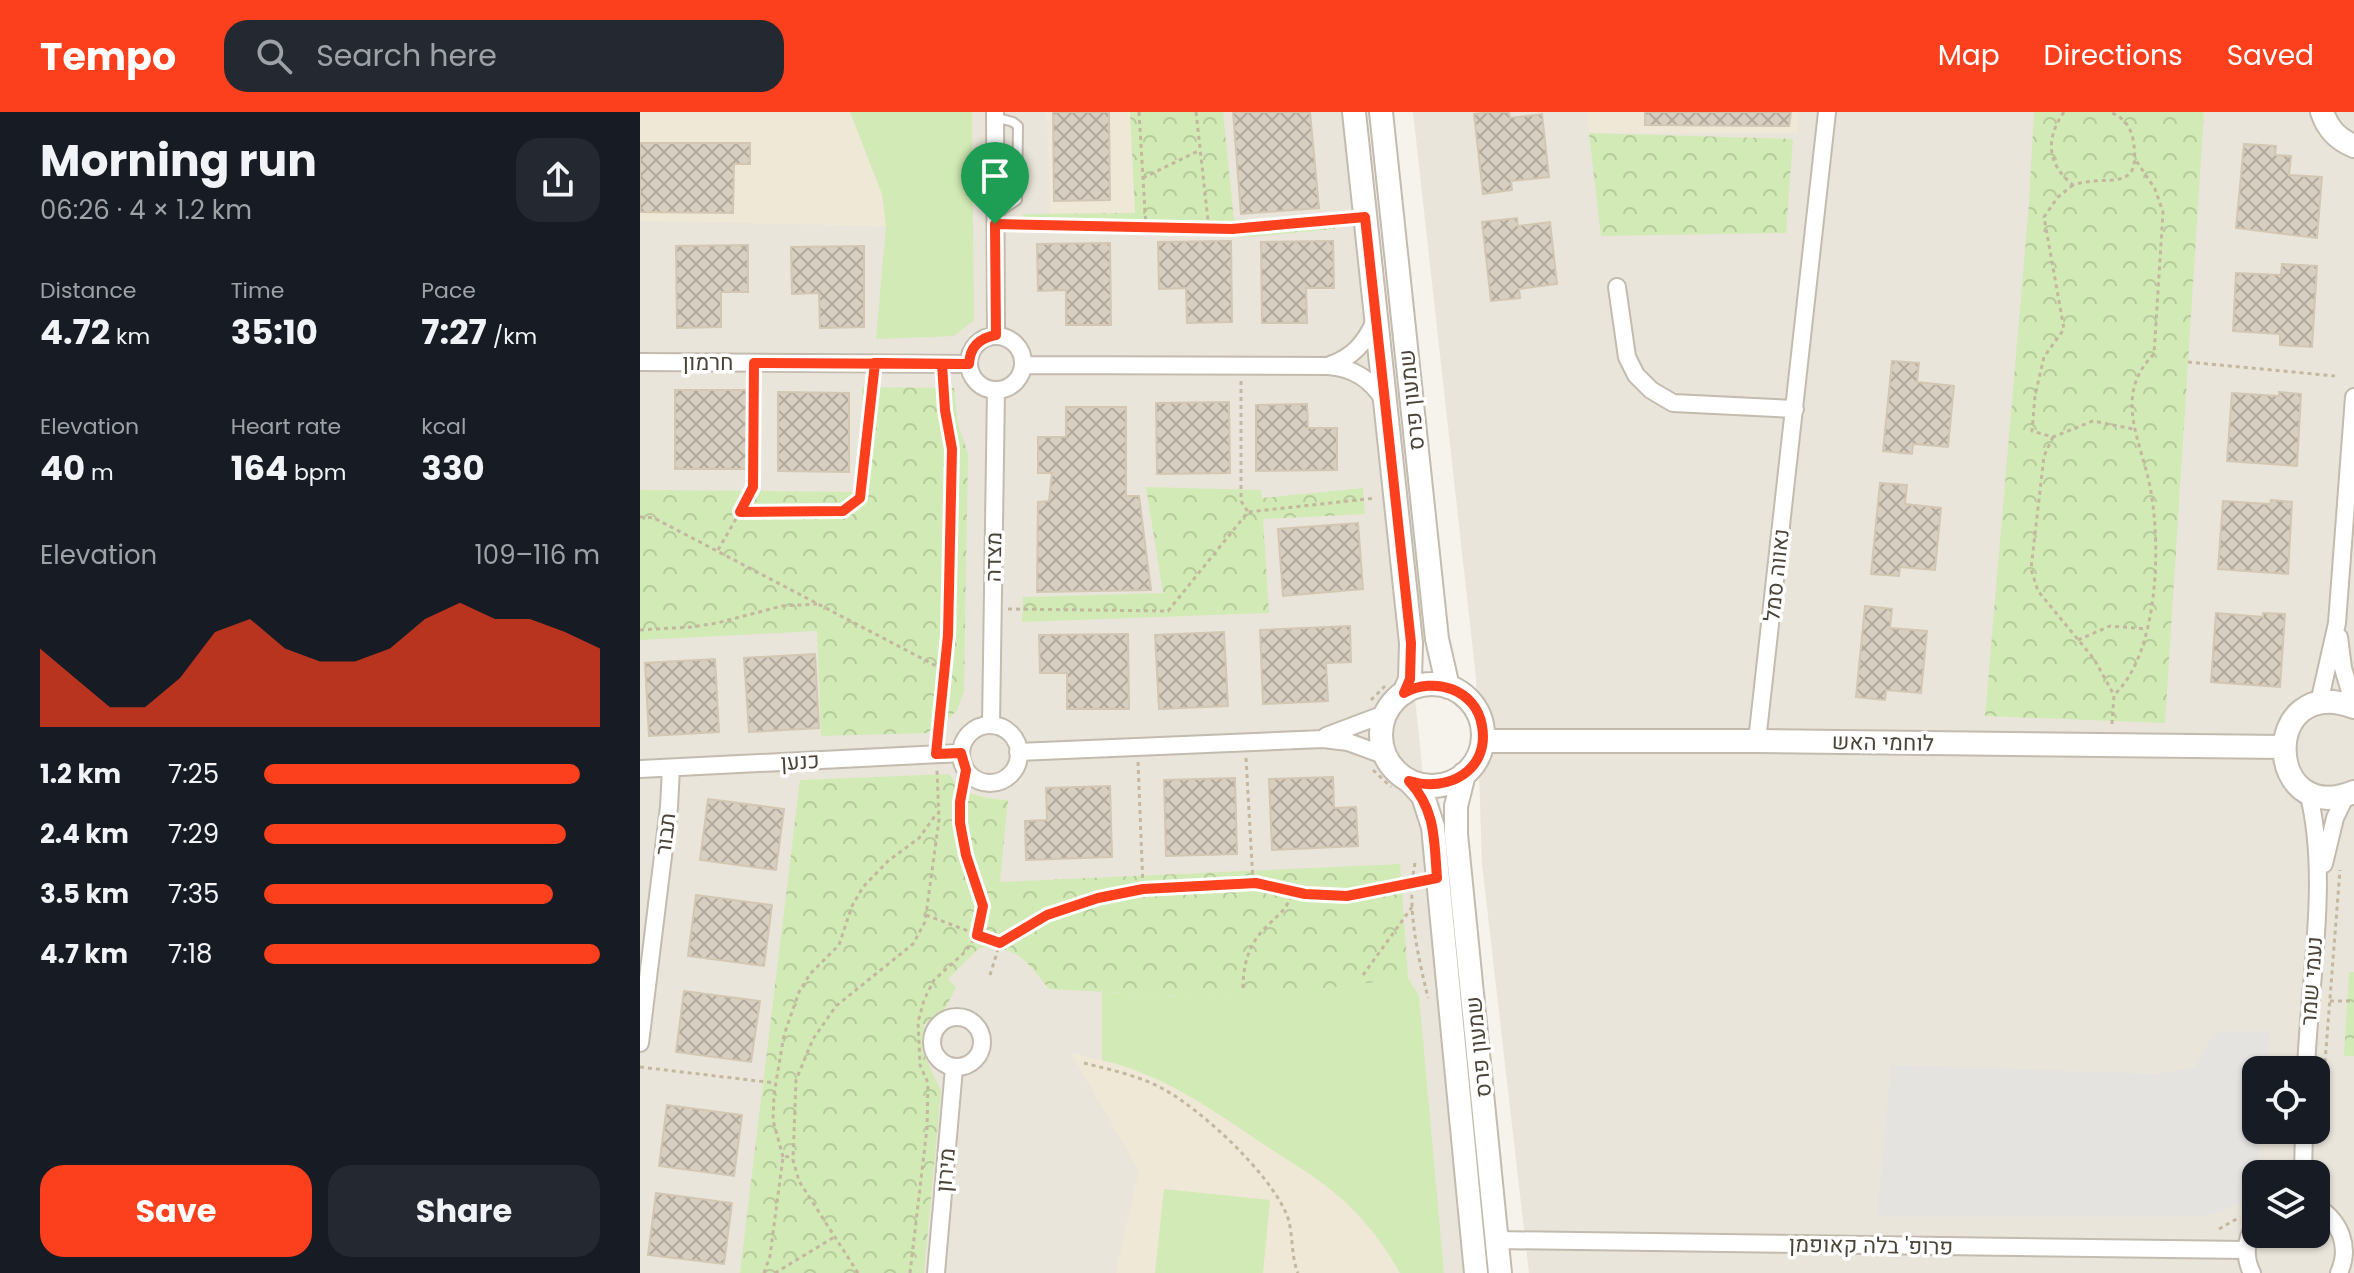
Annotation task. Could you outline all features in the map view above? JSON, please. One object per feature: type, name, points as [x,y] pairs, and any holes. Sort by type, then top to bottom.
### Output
[{"type":"street","name":"שמעון פרס","points":[[1354,112],[1412,660],[1410,679],[1404,693]]},
{"type":"street","name":"שמעון פרס","points":[[1381,112],[1437,639],[1448,687]]},
{"type":"street","name":"נאווה סמל","points":[[1757,741],[1827,112]]},
{"type":"street","points":[[2322,112],[2332,132],[2354,146]]},
{"type":"street","points":[[995,115],[996,335]]},
{"type":"street","points":[[1617,287],[1627,357],[1636,375],[1651,390],[1673,403],[1795,409]]},
{"type":"street","points":[[1328,366],[1353,353],[1369,334],[1375,321]]},
{"type":"street","points":[[996,335],[1005,336],[1019,347],[1024,365],[1012,386],[996,390],[981,385],[969,364],[973,347],[979,341],[996,335]]},
{"type":"street","name":"חרמון","points":[[640,362],[969,364]]},
{"type":"street","points":[[1024,365],[1343,367],[1370,381],[1384,400]]},
{"type":"street","name":"מצדה","points":[[991,725],[996,390]]},
{"type":"street","points":[[2319,703],[2337,623],[2354,397]]},
{"type":"street","points":[[2337,623],[2343,668],[2354,706],[2331,701],[2319,703],[2297,715],[2290,725],[2283,747],[2288,771],[2294,781],[2308,792],[2325,797],[2350,794]]},
{"type":"street","points":[[1409,781],[1443,785],[1464,774],[1474,764],[1483,741],[1482,726],[1478,713],[1461,693],[1448,687],[1425,685],[1404,693],[1387,713],[1381,733],[1386,756],[1397,772],[1423,796],[1428,809],[1476,1273]]},
{"type":"street","points":[[1313,740],[1387,713]]},
{"type":"street","points":[[991,725],[1007,730],[1013,736],[1018,752],[1014,769],[999,781],[981,781],[966,770],[961,753],[970,733],[991,725]]},
{"type":"street","points":[[1018,752],[1313,740],[1348,742],[1386,756]]},
{"type":"street","name":"לוחמי האש","points":[[1483,741],[2283,747]]},
{"type":"street","name":"כנען","points":[[640,769],[961,753]]},
{"type":"street","name":"תבור","points":[[640,1043],[671,768]]},
{"type":"street","name":"שמעון פרס","points":[[1464,774],[1458,791],[1456,824],[1500,1273]]},
{"type":"street","name":"נעמי שמר","points":[[2307,1056],[2318,893],[2316,820],[2308,792]]},
{"type":"street","name":"נעמי שמר","points":[[2318,893],[2335,818],[2350,794]]},
{"type":"street","name":"מירון","points":[[936,1273],[954,1068]]},
{"type":"street","points":[[2330,1215],[2349,1251],[2339,1273]]},
{"type":"street","name":"פרופ' בלה קאופמן","points":[[1497,1240],[2246,1250]]},
{"type":"street","points":[[2246,1250],[2252,1273]]},
{"type":"lane","points":[[995,115],[1018,126],[1017,200],[995,219]]},
{"type":"path","points":[[1139,112],[1146,227]]},
{"type":"path","points":[[1196,112],[1209,229]]},
{"type":"path","points":[[2064,112],[2051,141],[2052,154],[2055,167],[2073,185]]},
{"type":"path","points":[[2109,112],[2119,116],[2132,134],[2133,171],[2121,181],[2073,185],[2058,197],[2044,217],[2064,329],[2044,357],[2035,396],[2032,431],[2053,437],[2093,421],[2135,430]]},
{"type":"path","points":[[1143,178],[1200,150]]},
{"type":"path","points":[[2114,695],[2126,684],[2135,668],[2148,629],[2153,578],[2153,506],[2132,409],[2136,380],[2144,364],[2154,354],[2163,212],[2155,189],[2135,159]]},
{"type":"path","points":[[995,219],[1232,229],[1365,217]]},
{"type":"path","points":[[2188,362],[2335,376]]},
{"type":"path","points":[[718,551],[753,487],[754,363]]},
{"type":"path","points":[[740,512],[843,511],[860,498],[875,363]]},
{"type":"path","points":[[858,1273],[799,1181],[793,1156],[796,1080],[813,1039],[836,1006],[913,944],[926,915],[938,811],[936,754],[948,635],[952,449],[942,364]]},
{"type":"path","points":[[1241,365],[1241,501],[1248,512]]},
{"type":"path","points":[[2053,437],[2044,456],[2031,569],[2038,591],[2094,659],[2114,695],[2112,724]]},
{"type":"path","points":[[992,608],[1168,611],[1248,512],[1395,496]]},
{"type":"path","points":[[640,517],[654,518],[944,670]]},
{"type":"path","points":[[640,630],[691,627],[782,606],[818,604]]},
{"type":"path","points":[[2078,640],[2110,626],[2148,629]]},
{"type":"path","points":[[1245,742],[1253,883]]},
{"type":"path","points":[[1138,747],[1143,889]]},
{"type":"path","points":[[910,1273],[927,1128],[928,1083],[920,1065],[918,1022],[934,980],[965,952],[977,935],[983,906],[966,855],[960,823],[966,770]]},
{"type":"path","points":[[764,1273],[770,1256],[783,1157],[773,1120],[784,1035],[805,983],[839,945],[852,906],[863,887],[888,861],[919,838],[938,811]]},
{"type":"path","points":[[2322,1056],[2330,1001],[2341,861]]},
{"type":"path","points":[[990,975],[1000,943],[1047,915],[1098,898],[1143,889],[1253,883],[1292,891],[1347,896],[1437,878]]},
{"type":"path","points":[[1243,988],[1246,956],[1257,937],[1284,911],[1292,891]]},
{"type":"path","points":[[1363,975],[1413,905]]},
{"type":"path","points":[[926,915],[1000,943]]},
{"type":"path","points":[[2330,1001],[2354,1001]]},
{"type":"path","points":[[1084,1063],[1165,1090],[1203,1116],[1238,1150],[1270,1188],[1286,1213],[1298,1273]]},
{"type":"path","points":[[640,1067],[776,1083]]},
{"type":"path","points":[[783,1157],[793,1156]]},
{"type":"path","points":[[775,1273],[836,1236]]},
{"type":"shaded area","points":[[640,112],[1355,112],[1474,1273],[640,1273]]},
{"type":"shaded area","points":[[640,112],[850,112],[882,194],[886,226],[640,221]]},
{"type":"shaded area","points":[[1047,112],[1130,112],[1136,214],[1050,214]]},
{"type":"shaded area","points":[[1413,112],[2354,112],[2354,1273],[1529,1273],[1482,864],[1476,678]]},
{"type":"shaded area","points":[[1587,112],[1798,112],[1797,133],[1589,133]]},
{"type":"shaded area","points":[[2216,1031],[2270,1031],[2267,1056],[2242,1056],[2242,1144],[2260,1144],[2258,1160],[2242,1160],[2242,1200],[2212,1215],[1877,1217],[1891,1065],[2158,1074],[2194,1068]]},
{"type":"shaded area","points":[[1071,1053],[1125,1066],[1175,1086],[1304,1170],[1343,1199],[1385,1246],[1400,1273],[1116,1273],[1139,1171]]},
{"type":"green space","points":[[850,112],[972,112],[974,320],[954,336],[876,339],[886,226],[882,194]]},
{"type":"green space","points":[[1130,112],[1223,112],[1234,220],[1333,214],[1335,229],[1250,237],[1023,231],[1023,214],[1135,213]]},
{"type":"green space","points":[[2034,112],[2204,112],[2165,723],[1985,716],[2029,204]]},
{"type":"green space","points":[[1589,133],[1793,139],[1786,233],[1601,236]]},
{"type":"green space","points":[[862,387],[954,388],[958,423],[968,454],[964,692],[956,712],[927,733],[821,736],[817,631],[640,640],[640,490],[862,492]]},
{"type":"green space","points":[[1146,487],[1261,490],[1262,498],[1363,488],[1365,514],[1263,519],[1269,613],[1022,622],[1023,597],[1163,593]]},
{"type":"green space","points":[[949,774],[967,791],[1008,800],[1000,882],[1400,864],[1408,978],[1239,999],[1049,989],[1027,963],[1012,952],[979,948],[948,979],[956,987],[946,1007],[924,1025],[923,1052],[941,1091],[924,1273],[740,1273],[800,780]]},
{"type":"green space","points":[[2349,972],[2354,972],[2354,1056],[2344,1056]]},
{"type":"green space","points":[[1408,978],[1419,996],[1444,1273],[1400,1273],[1360,1217],[1317,1179],[1189,1096],[1148,1075],[1102,1060],[1102,992],[1239,999]]},
{"type":"green space","points":[[1164,1189],[1270,1200],[1263,1273],[1155,1273]]},
{"type":"building","points":[[1053,112],[1109,112],[1110,200],[1054,201]]},
{"type":"building","points":[[1233,112],[1310,112],[1319,208],[1241,214]]},
{"type":"building","points":[[1509,112],[1510,118],[1542,114],[1549,177],[1511,181],[1512,190],[1483,194],[1474,114]]},
{"type":"building","points":[[1645,112],[1791,112],[1789,126],[1645,125]]},
{"type":"building","points":[[640,143],[750,143],[750,164],[734,164],[733,213],[640,212]]},
{"type":"building","points":[[2244,144],[2276,146],[2275,155],[2291,156],[2289,175],[2322,177],[2317,238],[2236,228]]},
{"type":"building","points":[[1517,218],[1518,226],[1550,222],[1557,284],[1519,289],[1520,298],[1491,301],[1482,222]]},
{"type":"building","points":[[1231,241],[1232,322],[1187,323],[1186,288],[1159,289],[1158,242]]},
{"type":"building","points":[[1333,241],[1334,288],[1306,288],[1307,323],[1262,323],[1261,242]]},
{"type":"building","points":[[1110,243],[1111,325],[1066,325],[1066,290],[1038,291],[1037,244]]},
{"type":"building","points":[[748,245],[748,292],[721,292],[721,327],[677,328],[676,246]]},
{"type":"building","points":[[864,246],[864,327],[820,328],[819,293],[792,294],[791,247]]},
{"type":"building","points":[[2282,264],[2317,266],[2312,347],[2280,345],[2280,334],[2233,331],[2236,273],[2281,275]]},
{"type":"building","points":[[1892,361],[1919,363],[1917,382],[1954,386],[1948,447],[1913,444],[1912,454],[1883,451]]},
{"type":"building","points":[[675,390],[746,390],[746,469],[675,469]]},
{"type":"building","points":[[778,392],[849,393],[849,472],[778,471]]},
{"type":"building","points":[[2279,392],[2301,394],[2297,466],[2227,461],[2232,393],[2279,396]]},
{"type":"building","points":[[1229,402],[1230,473],[1157,474],[1156,403]]},
{"type":"building","points":[[1307,404],[1308,428],[1337,428],[1337,470],[1256,471],[1256,405]]},
{"type":"building","points":[[1066,407],[1126,407],[1126,496],[1139,496],[1151,590],[1037,592],[1038,502],[1049,501],[1052,473],[1038,473],[1038,437],[1066,437]]},
{"type":"building","points":[[1880,483],[1907,485],[1905,504],[1941,508],[1935,570],[1900,567],[1899,576],[1871,574]]},
{"type":"building","points":[[2271,500],[2292,502],[2288,574],[2218,569],[2223,501],[2270,504]]},
{"type":"building","points":[[1358,523],[1363,589],[1283,596],[1278,529]]},
{"type":"building","points":[[1865,606],[1892,609],[1890,628],[1927,631],[1921,693],[1886,690],[1885,700],[1856,697]]},
{"type":"building","points":[[2216,613],[2263,617],[2263,613],[2285,614],[2280,687],[2211,682]]},
{"type":"building","points":[[1350,626],[1351,662],[1326,663],[1328,701],[1263,704],[1260,630]]},
{"type":"building","points":[[1224,632],[1228,706],[1159,709],[1155,635]]},
{"type":"building","points":[[1128,634],[1129,709],[1067,709],[1067,673],[1040,673],[1039,635]]},
{"type":"building","points":[[815,654],[819,728],[749,732],[744,658]]},
{"type":"building","points":[[715,659],[719,732],[649,736],[645,663]]},
{"type":"building","points":[[1333,777],[1334,808],[1356,807],[1358,846],[1272,850],[1269,779]]},
{"type":"building","points":[[1235,778],[1237,854],[1166,856],[1164,780]]},
{"type":"building","points":[[1110,786],[1112,857],[1026,860],[1025,821],[1047,820],[1046,788]]},
{"type":"building","points":[[708,799],[784,809],[776,870],[700,860]]},
{"type":"building","points":[[696,895],[772,905],[764,966],[688,956]]},
{"type":"building","points":[[684,991],[760,1001],[751,1062],[676,1052]]},
{"type":"building","points":[[667,1105],[742,1115],[734,1176],[659,1166]]},
{"type":"building","points":[[656,1193],[732,1203],[724,1264],[648,1255]]},
{"type":"route","points":[[995,224],[996,335],[979,341],[973,347],[969,364],[875,363],[860,498],[843,511],[740,512],[753,487],[754,363],[875,363],[942,364],[952,449],[948,635],[936,754],[961,753],[966,770],[960,823],[966,855],[983,906],[977,935],[1000,943],[1047,915],[1098,898],[1143,889],[1256,883],[1305,894],[1347,896],[1437,878],[1433,827],[1428,809],[1423,796],[1409,781],[1443,785],[1464,774],[1480,752],[1482,726],[1471,702],[1448,687],[1425,685],[1404,693],[1410,679],[1411,643],[1365,217],[1232,229],[995,224]]}]
